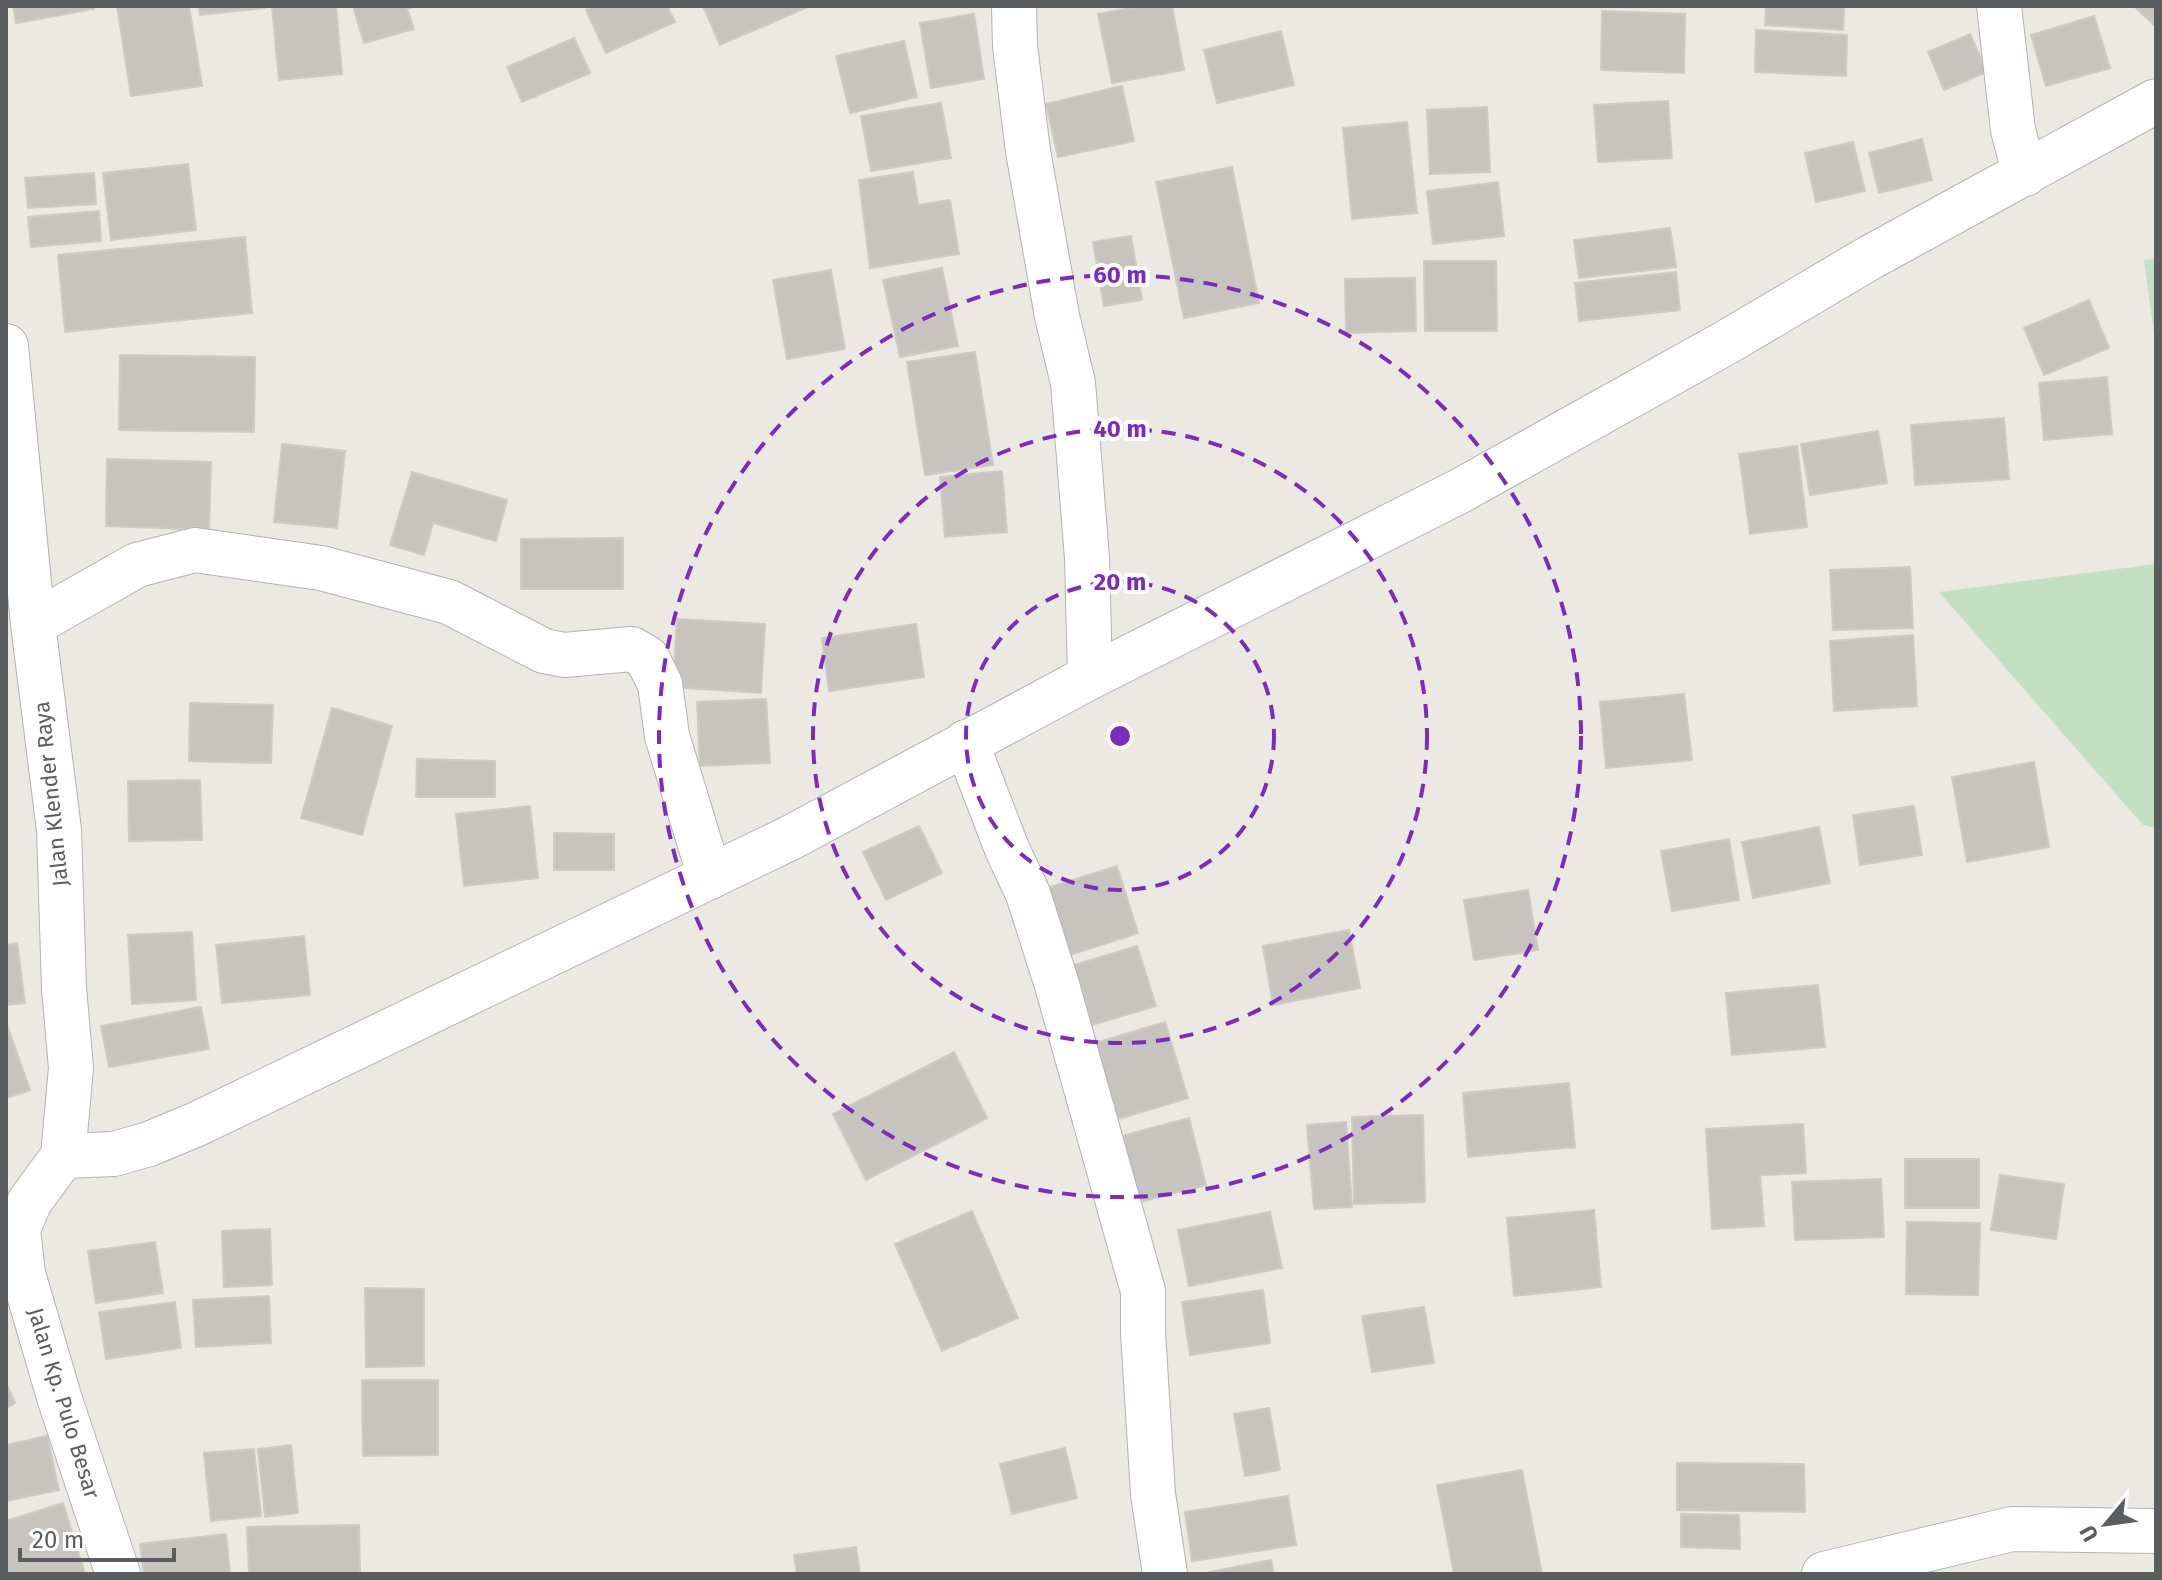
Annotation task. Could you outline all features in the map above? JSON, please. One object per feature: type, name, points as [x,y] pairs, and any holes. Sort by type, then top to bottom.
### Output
[{"type":"street","points":[[1014,6],[1015,46],[1028,151],[1057,316],[1073,383],[1087,558],[1090,677]]},
{"type":"street","points":[[1999,6],[2013,130],[2025,174]]},
{"type":"street","points":[[12,1231],[63,1156],[114,1154],[149,1144],[197,1124],[790,838],[1090,677],[1458,492],[1727,342],[1871,257],[2156,101]]},
{"type":"street","name":"Jalan Klender Raya","points":[[6,346],[33,624],[59,830],[64,988],[71,1068],[63,1156]]},
{"type":"street","points":[[33,624],[137,565],[195,550],[321,568],[449,602],[544,651],[564,655],[632,649],[647,658],[660,684],[667,736],[710,877]]},
{"type":"street","points":[[966,742],[1007,849],[1028,894],[1057,985],[1143,1291],[1151,1468],[1165,1574]]},
{"type":"street","name":"Jalan Kp. Pulo Besar","points":[[12,1231],[60,1400],[118,1574]]},
{"type":"street","points":[[1824,1574],[2012,1529],[2156,1531]]},
{"type":"green space","points":[[2156,259],[2156,348],[2144,260]]},
{"type":"green space","points":[[2156,564],[2156,828],[2143,825],[1939,592]]},
{"type":"building","points":[[13,6],[94,6],[94,9],[16,23]]},
{"type":"building","points":[[117,6],[189,6],[202,86],[131,96]]},
{"type":"building","points":[[199,6],[265,6],[265,8],[200,15]]},
{"type":"building","points":[[336,6],[342,74],[279,80],[272,7]]},
{"type":"building","points":[[353,6],[416,6],[407,9],[414,29],[364,43]]},
{"type":"building","points":[[594,6],[667,6],[675,22],[606,53],[586,10]]},
{"type":"building","points":[[703,6],[810,6],[720,45]]},
{"type":"building","points":[[1142,6],[1172,6],[1184,70],[1112,83],[1098,14]]},
{"type":"building","points":[[1766,6],[1844,6],[1843,30],[1765,25]]},
{"type":"building","points":[[2134,6],[2156,6],[2156,27]]},
{"type":"building","points":[[1602,11],[1685,14],[1684,73],[1601,70]]},
{"type":"building","points":[[974,14],[984,79],[931,88],[920,23]]},
{"type":"building","points":[[2094,16],[2110,68],[2046,86],[2031,35]]},
{"type":"building","points":[[1756,30],[1847,35],[1846,76],[1755,72]]},
{"type":"building","points":[[1281,31],[1294,85],[1217,103],[1204,50]]},
{"type":"building","points":[[1970,34],[1987,72],[1944,90],[1928,52]]},
{"type":"building","points":[[574,38],[590,73],[522,102],[507,67]]},
{"type":"building","points":[[904,41],[917,97],[850,113],[836,56]]},
{"type":"building","points":[[1122,86],[1134,141],[1058,157],[1046,104]]},
{"type":"building","points":[[1668,101],[1672,158],[1598,162],[1594,105]]},
{"type":"building","points":[[941,103],[951,158],[871,171],[861,116]]},
{"type":"building","points":[[1487,107],[1490,172],[1430,174],[1427,110]]},
{"type":"building","points":[[1407,122],[1417,213],[1352,219],[1343,128]]},
{"type":"building","points":[[1922,139],[1932,180],[1879,193],[1869,153]]},
{"type":"building","points":[[1853,142],[1865,191],[1816,202],[1805,153]]},
{"type":"building","points":[[188,164],[196,230],[111,240],[103,173]]},
{"type":"building","points":[[1232,167],[1259,303],[1184,318],[1156,182]]},
{"type":"building","points":[[913,172],[918,205],[950,200],[959,254],[870,268],[859,180]]},
{"type":"building","points":[[94,173],[96,204],[28,208],[25,178]]},
{"type":"building","points":[[1498,182],[1504,236],[1433,244],[1427,191]]},
{"type":"building","points":[[99,211],[101,241],[31,247],[28,217]]},
{"type":"building","points":[[1670,228],[1676,267],[1579,278],[1574,240]]},
{"type":"building","points":[[1131,236],[1142,300],[1104,306],[1093,242]]},
{"type":"building","points":[[245,237],[252,313],[65,332],[58,255]]},
{"type":"building","points":[[1424,261],[1496,261],[1497,331],[1425,331]]},
{"type":"building","points":[[942,268],[958,346],[900,357],[883,280]]},
{"type":"building","points":[[831,270],[845,349],[787,359],[773,280]]},
{"type":"building","points":[[1676,272],[1680,310],[1579,321],[1575,283]]},
{"type":"building","points":[[1415,278],[1416,331],[1346,333],[1345,279]]},
{"type":"building","points":[[2089,300],[2109,348],[2044,375],[2024,328]]},
{"type":"building","points":[[975,352],[993,465],[925,475],[907,362]]},
{"type":"building","points":[[120,355],[255,357],[254,432],[119,430]]},
{"type":"building","points":[[2107,377],[2112,434],[2044,440],[2039,383]]},
{"type":"building","points":[[2004,418],[2009,479],[1915,485],[1911,425]]},
{"type":"building","points":[[1878,431],[1887,483],[1810,495],[1801,444]]},
{"type":"building","points":[[282,444],[345,451],[337,528],[274,522]]},
{"type":"building","points":[[1797,446],[1807,527],[1750,534],[1739,454]]},
{"type":"building","points":[[107,459],[211,462],[209,530],[106,526]]},
{"type":"building","points":[[1002,471],[1007,532],[945,537],[940,477]]},
{"type":"building","points":[[412,472],[507,500],[496,541],[433,523],[424,555],[390,545]]},
{"type":"building","points":[[623,538],[623,589],[521,589],[521,539]]},
{"type":"building","points":[[1910,567],[1913,628],[1833,630],[1830,570]]},
{"type":"building","points":[[677,619],[765,624],[761,693],[673,687]]},
{"type":"building","points":[[916,624],[924,677],[829,691],[822,638]]},
{"type":"building","points":[[1913,635],[1917,706],[1834,711],[1830,641]]},
{"type":"building","points":[[1684,694],[1692,760],[1606,768],[1600,702]]},
{"type":"building","points":[[766,699],[770,763],[700,766],[697,702]]},
{"type":"building","points":[[190,703],[273,705],[271,763],[189,761]]},
{"type":"building","points":[[332,708],[392,726],[362,835],[301,818]]},
{"type":"building","points":[[417,759],[495,761],[495,797],[416,797]]},
{"type":"building","points":[[2034,762],[2049,847],[1967,862],[1952,777]]},
{"type":"building","points":[[200,780],[202,840],[129,841],[128,781]]},
{"type":"building","points":[[530,806],[538,878],[464,886],[456,814]]},
{"type":"building","points":[[1914,806],[1922,855],[1860,865],[1853,815]]},
{"type":"building","points":[[919,826],[942,873],[886,900],[863,852]]},
{"type":"building","points":[[1819,827],[1830,883],[1753,898],[1742,842]]},
{"type":"building","points":[[554,833],[614,834],[614,870],[554,870]]},
{"type":"building","points":[[1729,839],[1739,900],[1672,911],[1661,851]]},
{"type":"building","points":[[1117,866],[1138,933],[1060,958],[1038,891]]},
{"type":"building","points":[[1528,890],[1538,950],[1474,960],[1464,900]]},
{"type":"building","points":[[1349,930],[1360,988],[1273,1005],[1263,946]]},
{"type":"building","points":[[192,932],[196,1000],[132,1004],[128,935]]},
{"type":"building","points":[[304,936],[310,995],[222,1003],[216,945]]},
{"type":"building","points":[[17,943],[25,1003],[6,1005],[6,945]]},
{"type":"building","points":[[1137,946],[1156,1006],[1092,1025],[1074,965]]},
{"type":"building","points":[[1818,985],[1825,1047],[1732,1055],[1726,993]]},
{"type":"building","points":[[201,1007],[209,1049],[109,1067],[101,1026]]},
{"type":"building","points":[[6,1022],[30,1090],[6,1098]]},
{"type":"building","points":[[1165,1022],[1188,1098],[1102,1124],[1079,1048]]},
{"type":"building","points":[[954,1052],[987,1118],[866,1180],[833,1114]]},
{"type":"building","points":[[1569,1083],[1575,1147],[1468,1157],[1463,1093]]},
{"type":"building","points":[[1423,1115],[1425,1202],[1354,1204],[1352,1117]]},
{"type":"building","points":[[1189,1118],[1206,1185],[1140,1202],[1122,1136]]},
{"type":"building","points":[[1346,1122],[1352,1207],[1314,1209],[1307,1125]]},
{"type":"building","points":[[1803,1124],[1806,1173],[1760,1175],[1764,1226],[1712,1229],[1706,1129]]},
{"type":"building","points":[[1905,1159],[1979,1159],[1979,1208],[1905,1208]]},
{"type":"building","points":[[2000,1175],[2064,1184],[2056,1239],[1991,1230]]},
{"type":"building","points":[[1881,1179],[1884,1237],[1795,1240],[1792,1182]]},
{"type":"building","points":[[1594,1210],[1601,1287],[1514,1296],[1507,1218]]},
{"type":"building","points":[[972,1211],[1018,1318],[942,1351],[895,1244]]},
{"type":"building","points":[[1270,1212],[1282,1268],[1189,1286],[1178,1230]]},
{"type":"building","points":[[1907,1222],[1980,1223],[1978,1295],[1906,1294]]},
{"type":"building","points":[[270,1229],[272,1285],[224,1287],[222,1231]]},
{"type":"building","points":[[155,1242],[163,1293],[96,1303],[88,1251]]},
{"type":"building","points":[[365,1288],[424,1289],[424,1366],[366,1367]]},
{"type":"building","points":[[1263,1290],[1270,1343],[1190,1355],[1182,1302]]},
{"type":"building","points":[[269,1296],[271,1343],[196,1347],[193,1300]]},
{"type":"building","points":[[175,1302],[181,1348],[106,1359],[99,1312]]},
{"type":"building","points":[[1424,1307],[1434,1363],[1372,1372],[1362,1316]]},
{"type":"building","points":[[362,1380],[438,1380],[438,1455],[363,1456]]},
{"type":"building","points":[[6,1383],[15,1403],[6,1408]]},
{"type":"building","points":[[1269,1408],[1280,1470],[1245,1476],[1234,1414]]},
{"type":"building","points":[[47,1436],[59,1490],[6,1501],[6,1445]]},
{"type":"building","points":[[291,1445],[298,1513],[265,1517],[258,1449]]},
{"type":"building","points":[[1065,1448],[1077,1498],[1012,1514],[1000,1464]]},
{"type":"building","points":[[254,1449],[261,1516],[211,1521],[204,1453]]},
{"type":"building","points":[[1677,1463],[1804,1464],[1805,1512],[1677,1510]]},
{"type":"building","points":[[1522,1470],[1542,1574],[1454,1574],[1437,1485]]},
{"type":"building","points":[[1288,1496],[1296,1545],[1192,1561],[1185,1512]]},
{"type":"building","points":[[63,1503],[85,1574],[6,1574],[6,1521]]},
{"type":"building","points":[[1681,1514],[1739,1515],[1740,1549],[1681,1547]]},
{"type":"building","points":[[359,1525],[360,1574],[249,1574],[247,1527]]},
{"type":"building","points":[[226,1534],[230,1574],[144,1574],[140,1544]]},
{"type":"building","points":[[856,1547],[860,1574],[797,1574],[794,1555]]},
{"type":"building","points":[[1271,1560],[1274,1574],[1209,1574],[1209,1572]]}]
